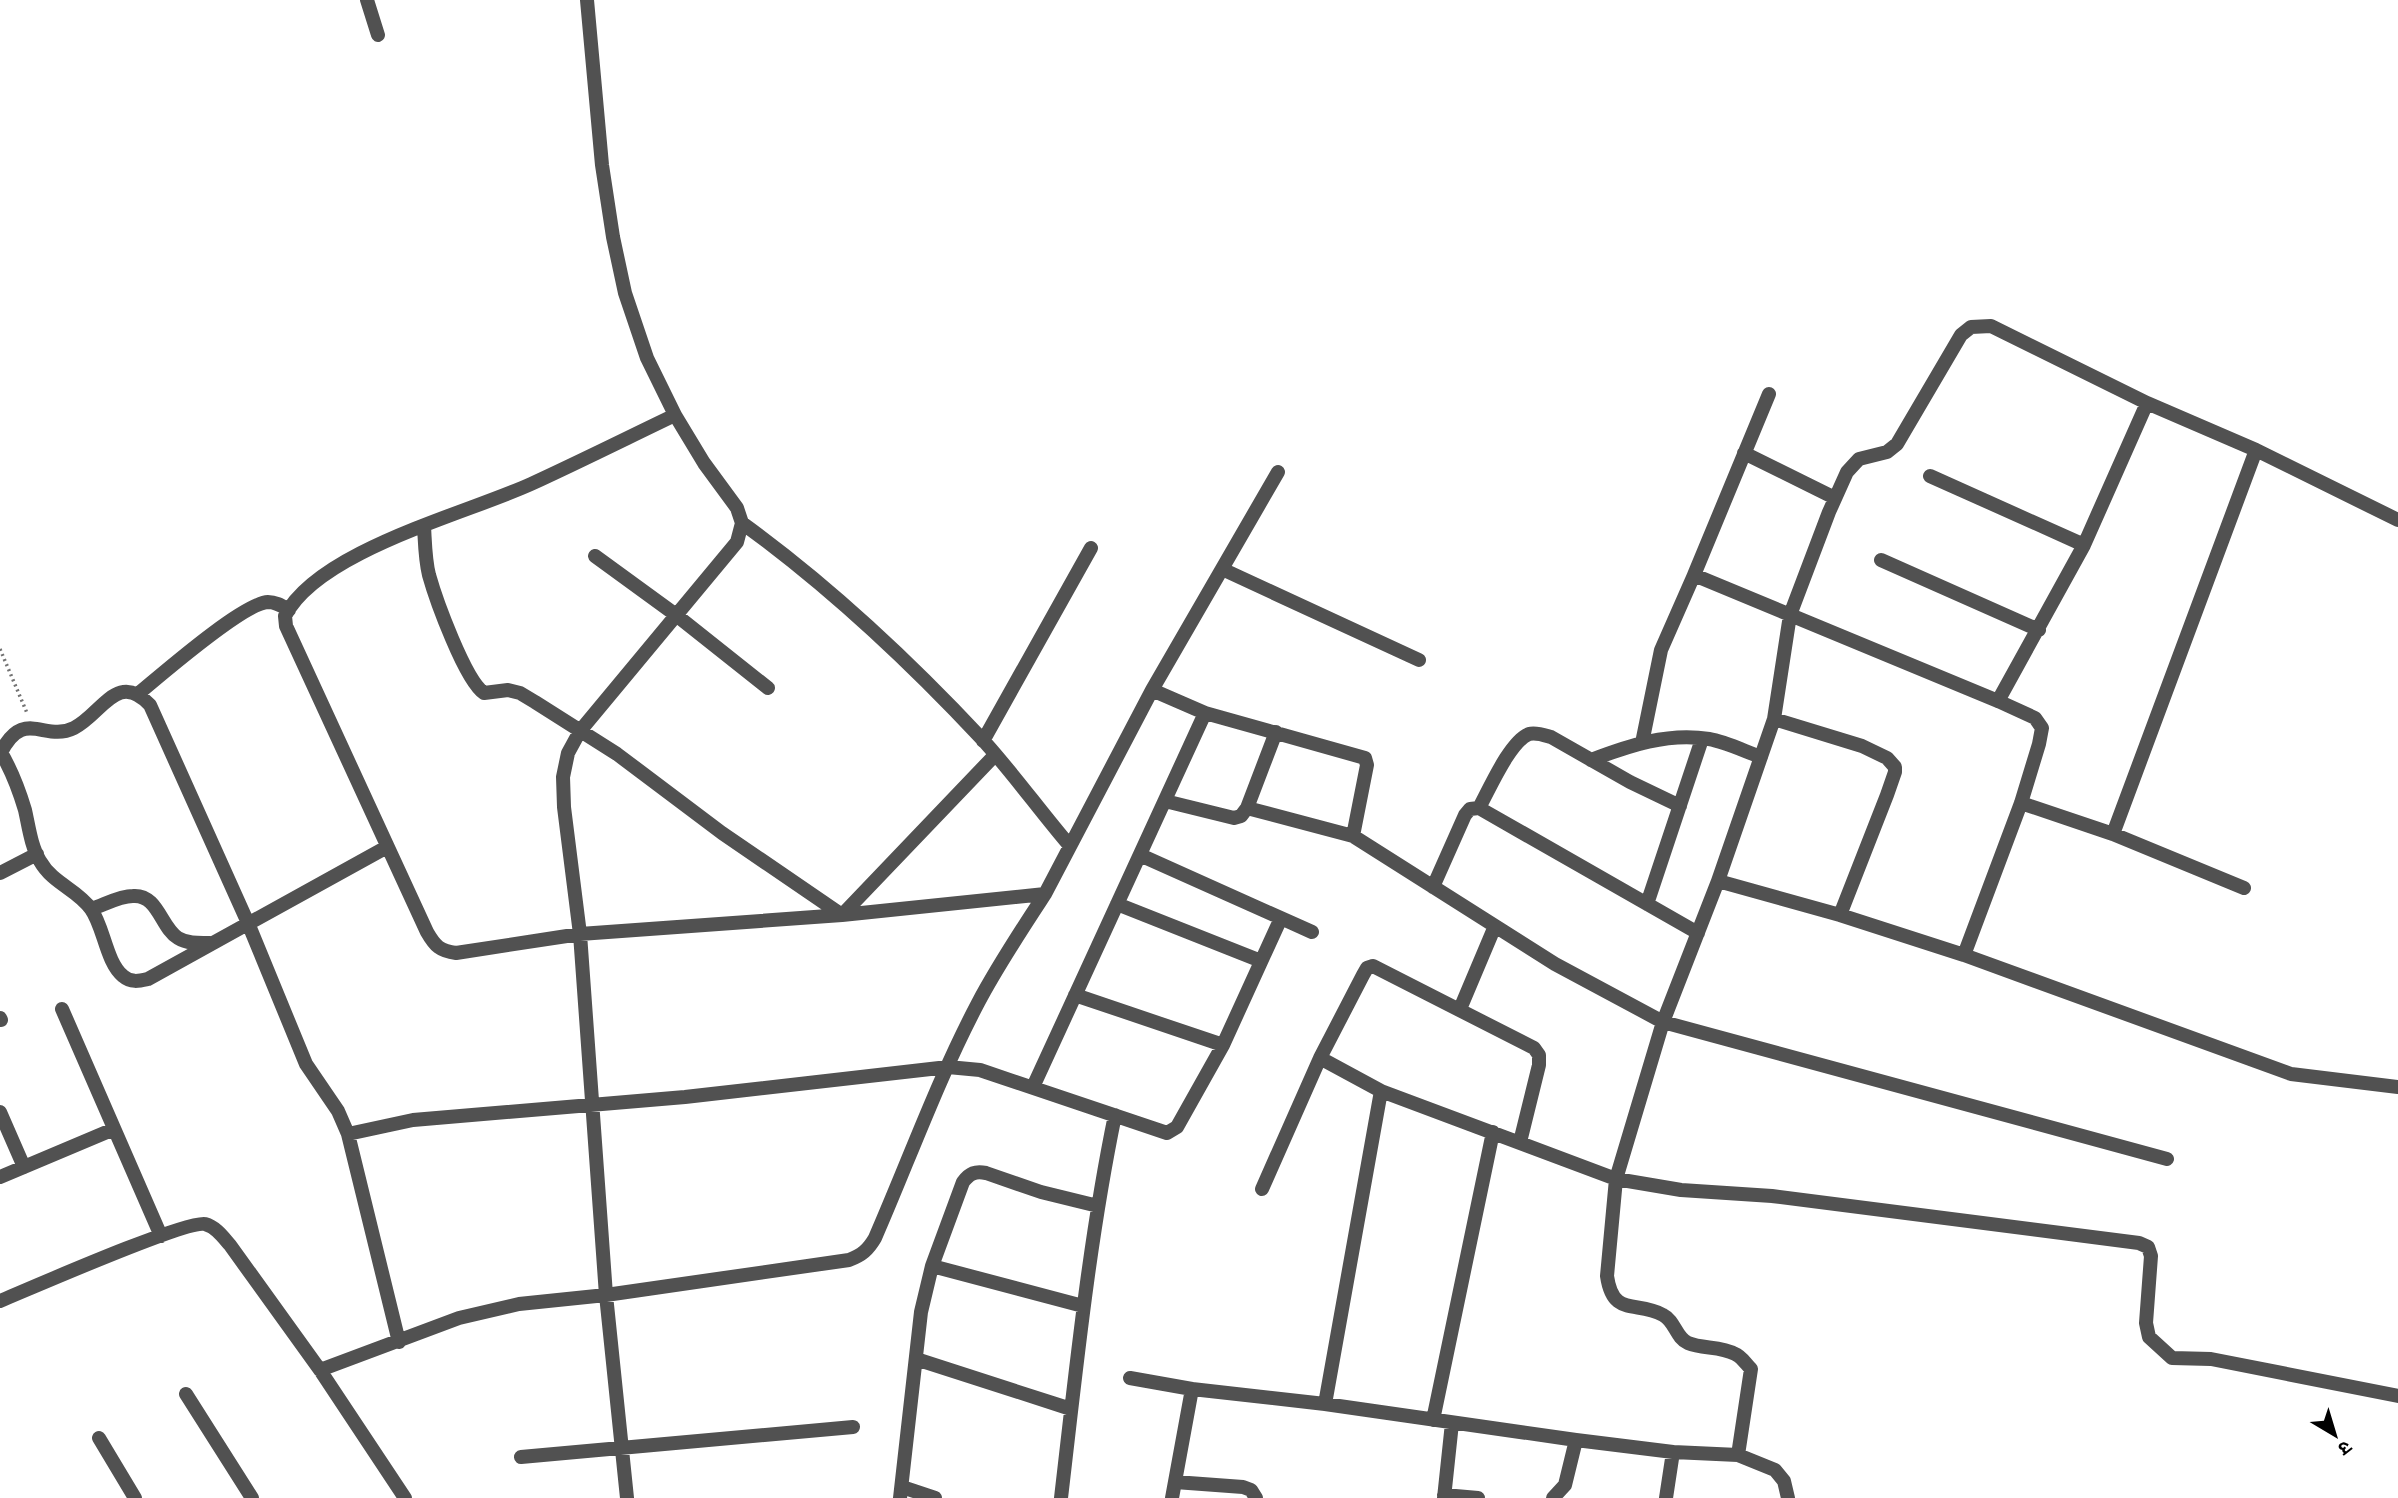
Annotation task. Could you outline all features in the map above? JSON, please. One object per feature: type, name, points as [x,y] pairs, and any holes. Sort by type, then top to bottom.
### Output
[{"type":"street","points":[[367,0],[378,35]]},
{"type":"street","points":[[587,0],[602,165],[612,237],[625,293],[647,358],[675,415],[704,463],[737,508],[742,523],[737,542],[580,731],[568,753],[563,777],[564,807],[580,934],[606,1295],[627,1498]]},
{"type":"street","points":[[1738,1455],[1751,1369],[1736,1354],[1687,1343],[1671,1320],[1663,1314],[1623,1304],[1609,1292],[1607,1276],[1616,1179],[1664,1022],[1718,881],[1774,719],[1790,615],[1835,498],[1853,465],[1859,459],[1887,452],[1897,444],[1961,335],[1971,327],[1991,326],[2147,403],[2256,450],[2398,520]]},
{"type":"street","points":[[1642,743],[1661,650],[1769,394]]},
{"type":"street","points":[[1998,701],[2084,545],[2147,403]]},
{"type":"street","points":[[675,415],[529,485],[391,540],[324,574],[285,616],[286,626],[435,946],[444,952],[456,953],[580,934],[842,915],[1045,894]]},
{"type":"street","points":[[2113,834],[2256,450]]},
{"type":"street","points":[[1744,453],[1835,498]]},
{"type":"street","points":[[320,1370],[459,1318],[519,1304],[606,1295],[849,1260],[869,1249],[948,1067],[990,981],[1045,894],[1152,690],[1278,472]]},
{"type":"street","points":[[1930,476],[2084,545]]},
{"type":"street","points":[[742,523],[828,589],[876,633],[983,741],[1070,846]]},
{"type":"street","points":[[424,526],[429,575],[454,642],[477,688],[484,693],[508,690],[520,693],[617,754],[722,833],[842,915]]},
{"type":"street","points":[[983,741],[1091,548]]},
{"type":"street","points":[[595,556],[676,615],[768,688]]},
{"type":"street","points":[[1881,560],[2039,630]]},
{"type":"street","points":[[1222,569],[1419,660]]},
{"type":"street","points":[[1694,575],[2035,718],[2042,728],[2021,803],[1964,955]]},
{"type":"street","points":[[139,693],[189,651],[260,604],[277,604],[289,610]]},
{"type":"street","points":[[1152,690],[1205,713],[1365,758],[1367,765],[1353,836]]},
{"type":"street","points":[[387,847],[248,923],[148,979],[134,982],[123,977],[116,967],[91,909],[80,898],[54,881],[37,854],[17,785],[0,752],[14,733],[32,728],[57,732],[73,729],[113,696],[128,691],[139,693],[150,705],[248,923],[306,1064],[338,1111],[348,1133],[399,1342]]},
{"type":"street","points":[[1033,1087],[1205,713]]},
{"type":"street","points":[[1774,719],[1862,746],[1887,758],[1895,767],[1887,795],[1840,915]]},
{"type":"street","points":[[1165,801],[1234,818],[1241,816],[1247,808],[1276,732]]},
{"type":"street","points":[[1479,808],[1514,747],[1527,735],[1537,733],[1551,737],[1630,782],[1680,806]]},
{"type":"street","points":[[1591,760],[1642,743],[1673,738],[1702,739],[1761,757]]},
{"type":"street","points":[[1647,904],[1702,739]]},
{"type":"street","points":[[842,915],[995,755]]},
{"type":"street","points":[[2021,803],[2113,834],[2244,888]]},
{"type":"street","points":[[1247,808],[1353,836],[1555,964],[1664,1022],[2167,1159]]},
{"type":"street","points":[[1433,887],[1465,814],[1471,809],[1479,808],[1698,933]]},
{"type":"street","points":[[0,873],[37,854]]},
{"type":"street","points":[[1140,855],[1312,932]]},
{"type":"street","points":[[1718,881],[1840,915],[1964,955],[2291,1074],[2398,1087]]},
{"type":"street","points":[[91,909],[131,895],[141,897],[157,910],[175,936],[191,942],[212,943]]},
{"type":"street","points":[[1117,904],[1261,961]]},
{"type":"street","points":[[348,1133],[413,1120],[591,1106],[948,1067],[980,1070],[1167,1133],[1173,1130],[1223,1045],[1281,918]]},
{"type":"street","points":[[1460,1009],[1495,926]]},
{"type":"street","points":[[1262,1189],[1321,1058],[1363,975],[1367,968],[1373,966],[1534,1048],[1539,1055],[1539,1065],[1520,1142]]},
{"type":"street","points":[[1075,995],[1223,1045]]},
{"type":"street","points":[[62,1009],[161,1236]]},
{"type":"street","points":[[1321,1058],[1381,1091],[1616,1179],[1681,1190],[1772,1196],[2139,1243],[2148,1247],[2151,1256],[2146,1323],[2148,1337],[2172,1358],[2211,1359],[2398,1396]]},
{"type":"street","points":[[1325,1404],[1381,1091]]},
{"type":"street","points":[[0,1112],[24,1167]]},
{"type":"street","points":[[1061,1498],[1083,1306],[1115,1115]]},
{"type":"street","points":[[0,1177],[114,1129]]},
{"type":"street","points":[[1433,1420],[1493,1132]]},
{"type":"street","points":[[935,1498],[901,1492],[922,1312],[932,1266],[963,1182],[977,1171],[1041,1192],[1098,1206]]},
{"type":"street","points":[[0,1301],[161,1236],[191,1225],[205,1224],[217,1231],[230,1245],[320,1370],[405,1498]]},
{"type":"street","points":[[932,1266],[1083,1306]]},
{"type":"street","points":[[915,1359],[1071,1409]]},
{"type":"street","points":[[1130,1378],[1192,1389],[1325,1404],[1576,1440],[1673,1452],[1738,1455],[1775,1470],[1784,1481],[1788,1498]]},
{"type":"street","points":[[1172,1498],[1192,1389]]},
{"type":"street","points":[[186,1394],[252,1498]]},
{"type":"street","points":[[1452,1423],[1444,1497],[1478,1498]]},
{"type":"street","points":[[520,1457],[853,1427]]},
{"type":"street","points":[[99,1438],[135,1498]]},
{"type":"street","points":[[1553,1498],[1565,1485],[1576,1440]]},
{"type":"street","points":[[1666,1498],[1673,1452]]},
{"type":"street","points":[[1175,1482],[1243,1488],[1251,1490],[1256,1498]]},
{"type":"path","points":[[0,649],[32,728]]}]
